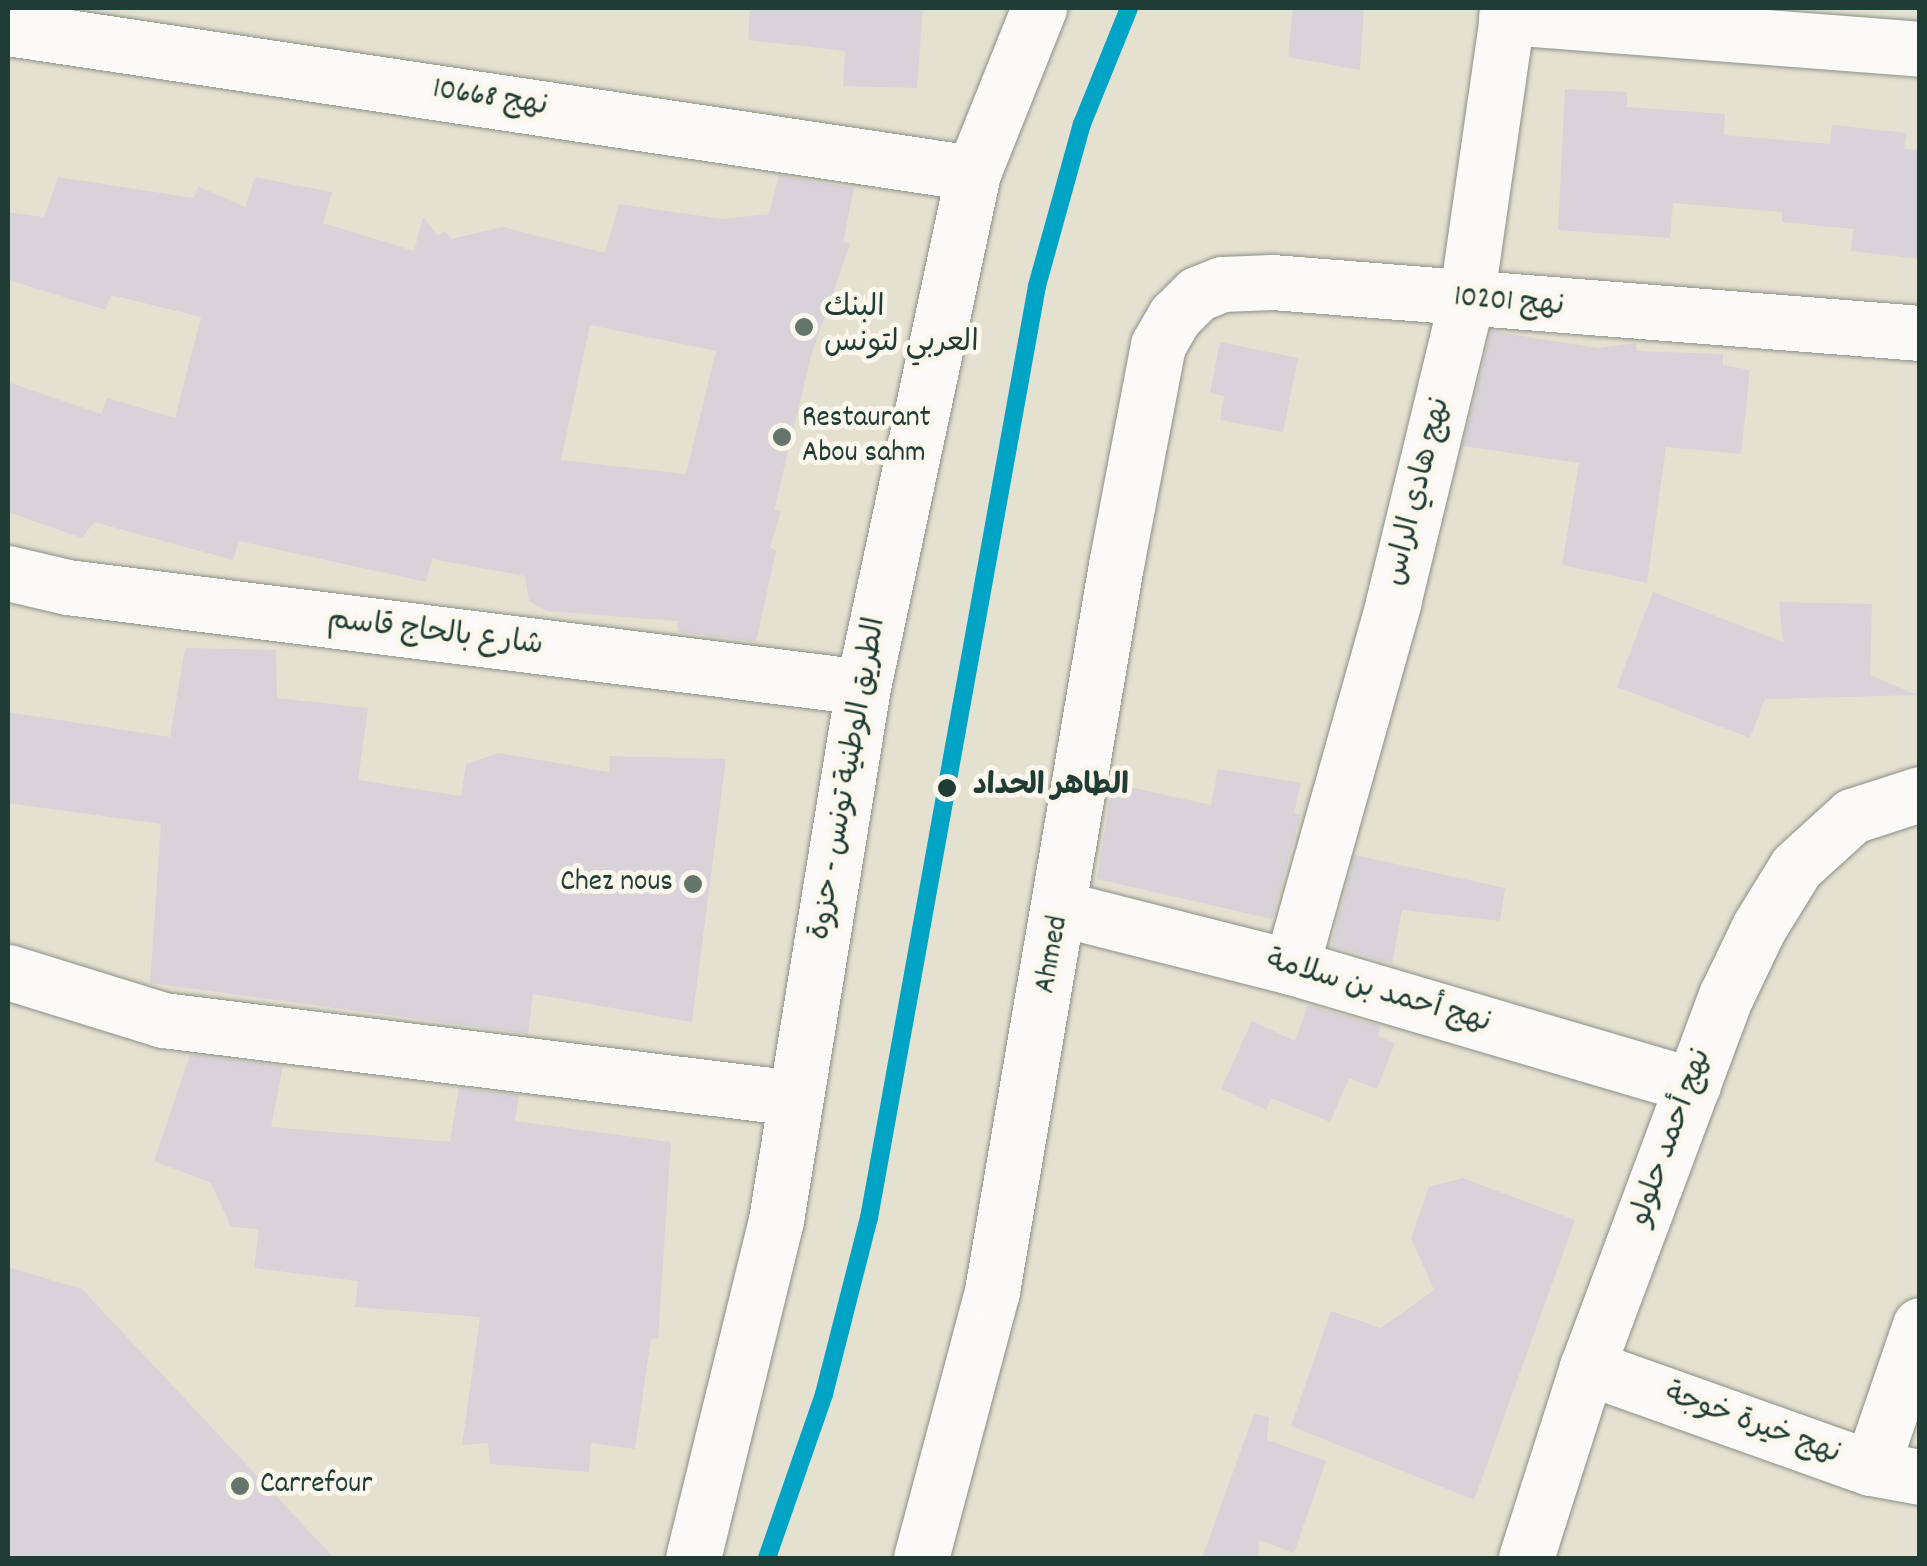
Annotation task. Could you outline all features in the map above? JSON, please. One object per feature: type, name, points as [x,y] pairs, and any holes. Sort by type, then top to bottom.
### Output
[{"type":"street","name":"الطريق الوطنية تونس - حزوة","points":[[693,1558],[776,1220],[863,687],[973,173],[1038,8]]},
{"type":"street","points":[[1507,12],[1920,49]]},
{"type":"street","name":"نهج هادي الراس","points":[[1292,967],[1392,603],[1466,302],[1507,12]]},
{"type":"street","name":"نهج 10668","points":[[8,28],[973,173]]},
{"type":"street","name":"نهج 10201","points":[[1158,345],[1197,294],[1222,284],[1272,282],[1466,302],[1903,333]]},
{"type":"street","name":"Ahmed","points":[[920,1558],[992,1291],[1062,909],[1116,565],[1158,345]]},
{"type":"street","name":"شارع بالحاج قاسم","points":[[8,574],[67,588],[863,687]]},
{"type":"street","name":"نهج أحمد حلولو","points":[[1526,1558],[1588,1367],[1726,996],[1796,867],[1852,816],[1920,794]]},
{"type":"street","name":"نهج أحمد بن سلامة","points":[[1062,909],[1292,967],[1693,1085]]},
{"type":"street","points":[[8,972],[163,1020],[795,1098]]},
{"type":"street","points":[[1895,1473],[1920,1325]]},
{"type":"street","name":"نهج خيرة خوجة","points":[[1588,1367],[1895,1473]]},
{"type":"building","points":[[750,8],[923,8],[917,88],[843,86],[845,51],[748,40]]},
{"type":"building","points":[[1293,8],[1364,8],[1360,70],[1288,57]]},
{"type":"building","points":[[1565,89],[1627,92],[1627,107],[1725,114],[1724,135],[1830,144],[1832,125],[1907,133],[1904,149],[1920,150],[1920,259],[1851,251],[1853,229],[1782,222],[1782,212],[1673,203],[1670,238],[1558,230]]},
{"type":"building","points":[[779,175],[854,188],[843,242],[850,244],[811,356],[774,510],[781,511],[770,547],[776,551],[756,642],[678,632],[677,621],[547,611],[529,601],[525,576],[432,559],[426,582],[239,541],[233,560],[94,522],[82,538],[8,512],[8,382],[101,414],[107,398],[175,418],[201,317],[111,295],[106,310],[8,280],[8,212],[44,217],[58,177],[194,198],[198,186],[245,207],[255,177],[332,192],[323,223],[414,251],[423,217],[438,236],[445,231],[451,239],[503,227],[605,253],[619,204],[722,219],[769,214]],"holes":[[[590,325],[716,351],[686,474],[561,460]]]},
{"type":"building","points":[[1491,331],[1598,348],[1636,343],[1637,351],[1723,354],[1723,365],[1750,370],[1741,454],[1666,447],[1647,583],[1562,565],[1579,463],[1463,446]]},
{"type":"building","points":[[1220,342],[1298,358],[1283,432],[1220,420],[1224,396],[1210,393]]},
{"type":"building","points":[[1653,592],[1783,642],[1779,602],[1872,604],[1870,675],[1917,695],[1765,699],[1750,738],[1617,687]]},
{"type":"building","points":[[185,648],[276,650],[277,698],[368,708],[358,780],[461,796],[466,764],[499,753],[609,772],[610,756],[726,759],[692,1022],[533,994],[528,1034],[150,983],[161,824],[8,803],[8,712],[170,737]]},
{"type":"building","points":[[1218,769],[1301,783],[1294,813],[1301,814],[1272,919],[1097,879],[1112,783],[1211,805]]},
{"type":"building","points":[[1355,855],[1505,888],[1500,921],[1402,910],[1392,964],[1331,946]]},
{"type":"building","points":[[1308,1005],[1380,1026],[1378,1036],[1395,1043],[1377,1089],[1349,1078],[1330,1122],[1271,1098],[1266,1110],[1221,1089],[1252,1021],[1295,1041]]},
{"type":"building","points":[[190,1055],[283,1066],[271,1127],[450,1142],[459,1088],[519,1095],[515,1121],[671,1142],[658,1339],[651,1338],[635,1449],[591,1443],[589,1472],[490,1464],[488,1443],[462,1445],[480,1317],[355,1307],[358,1281],[254,1268],[259,1229],[231,1227],[211,1183],[154,1161]]},
{"type":"building","points":[[1463,1178],[1575,1220],[1474,1500],[1291,1426],[1331,1311],[1381,1328],[1434,1290],[1411,1238],[1429,1187]]},
{"type":"building","points":[[8,1267],[82,1289],[334,1558],[8,1558]]},
{"type":"building","points":[[1254,1414],[1269,1417],[1267,1440],[1326,1461],[1294,1553],[1259,1540],[1258,1558],[1202,1558]]},
{"type":"transit line","points":[[767,1558],[824,1394],[869,1218],[1037,286],[1082,124],[1129,8]]},
{"type":"place","name":"البنك العربي لتونس","points":[[804,327]]},
{"type":"place","name":"Restaurant Abou sahm","points":[[782,437]]},
{"type":"place","name":"الطاهر الحداد","points":[[947,788]]},
{"type":"place","name":"Chez nous","points":[[693,884]]},
{"type":"place","name":"Carrefour","points":[[240,1486]]}]
